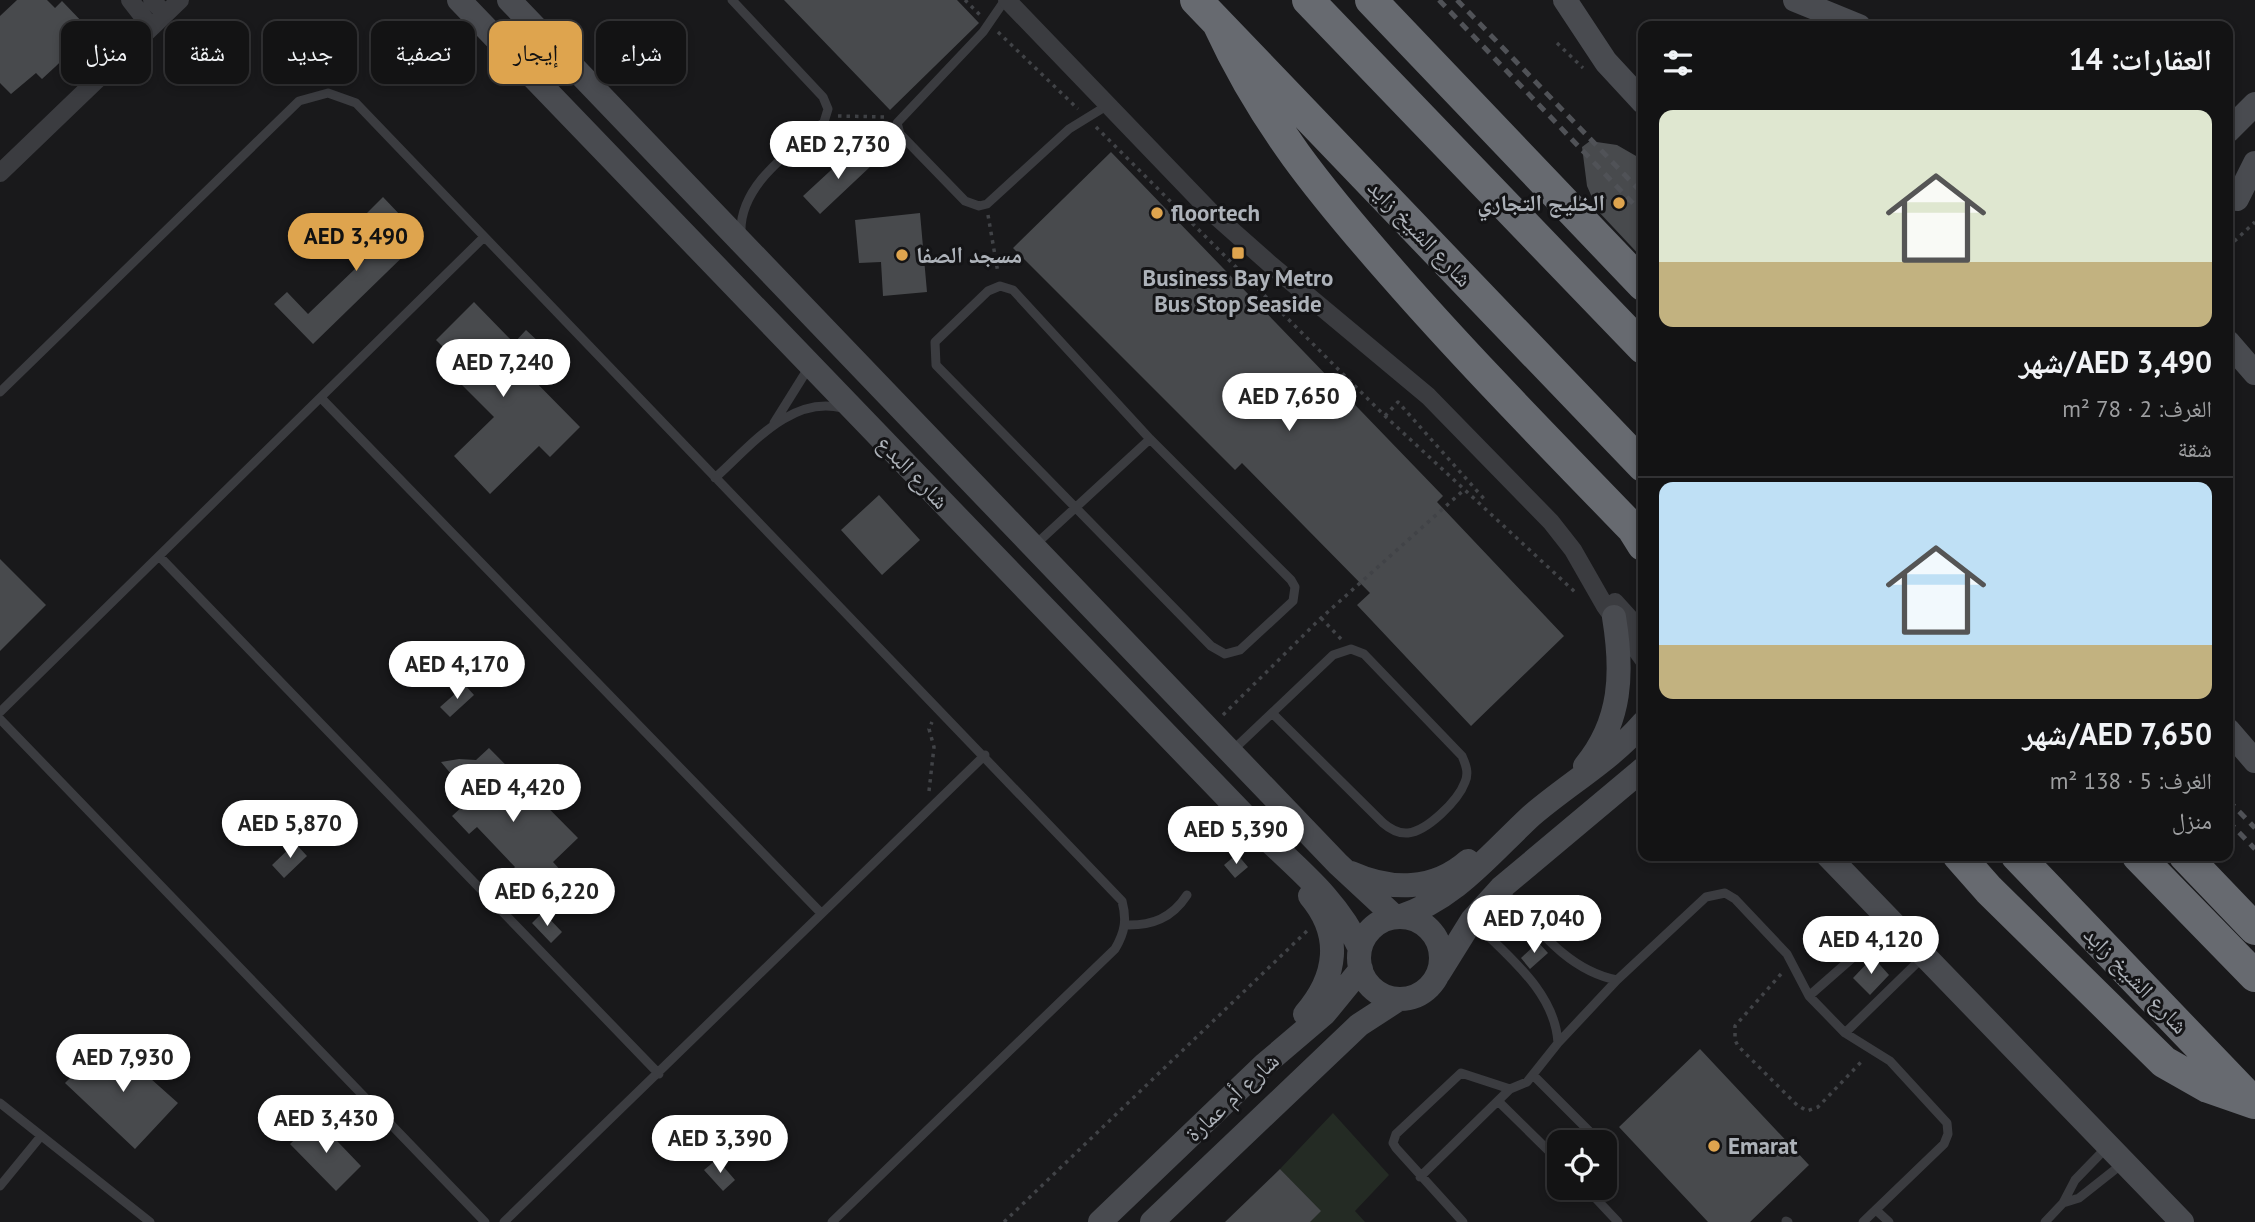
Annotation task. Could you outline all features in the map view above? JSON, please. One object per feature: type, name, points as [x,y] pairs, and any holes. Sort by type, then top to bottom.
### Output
[{"type":"highway","name":"شارع الشيخ زايد","points":[[1196,0],[1638,461]]},
{"type":"highway","points":[[1308,0],[1638,343]]},
{"type":"highway","points":[[1371,0],[1638,280]]},
{"type":"highway","points":[[1219,23],[1265,113],[1323,195],[1455,345],[1638,534]]},
{"type":"highway","points":[[1963,861],[1989,890],[2164,1062],[2208,1087],[2255,1103]]},
{"type":"highway","name":"شارع الشيخ زايد","points":[[2022,861],[2255,1103]]},
{"type":"highway","points":[[2143,861],[2255,975]]},
{"type":"highway","points":[[2190,861],[2255,929]]},
{"type":"main road","name":"شارع البدع","points":[[459,0],[1268,840],[1335,905],[1360,959]]},
{"type":"main road","name":"شارع البدع","points":[[509,0],[1032,548],[1338,864],[1396,916]]},
{"type":"main road","points":[[1566,0],[1605,62],[1638,97]]},
{"type":"main road","points":[[1795,0],[1847,21]]},
{"type":"main road","points":[[2233,126],[2255,104]]},
{"type":"main road","points":[[2233,201],[2255,163]]},
{"type":"main road","points":[[2233,202],[2255,183]]},
{"type":"main road","points":[[2233,348],[2255,373]]},
{"type":"main road","points":[[810,366],[823,359],[835,362],[891,416],[913,424]]},
{"type":"main road","points":[[1569,785],[1599,747],[1614,716],[1621,676],[1614,617]]},
{"type":"main road","points":[[1638,729],[1619,750],[1569,785],[1444,897],[1371,929],[1360,959],[1371,987],[1379,993],[1399,999],[1419,995],[1439,973],[1472,920],[1501,888],[1638,773]]},
{"type":"main road","points":[[2233,736],[2255,761]]},
{"type":"main road","points":[[1338,864],[1351,873],[1381,884],[1414,886],[1431,882],[1461,867],[1498,836],[1531,817]]},
{"type":"main road","points":[[1264,1065],[1325,987],[1333,953],[1332,935],[1324,915],[1268,840]]},
{"type":"main road","points":[[1833,861],[2182,1222]]},
{"type":"main road","points":[[1396,916],[1421,922],[1437,939],[1441,950],[1439,973]]},
{"type":"main road","name":"شارع أم عمارة","points":[[1100,1222],[1264,1065],[1325,1013],[1360,959]]},
{"type":"main road","name":"شارع أم عمارة","points":[[1152,1222],[1359,1025],[1399,999]]},
{"type":"street","points":[[130,0],[146,21]]},
{"type":"street","points":[[152,0],[165,14]]},
{"type":"street","points":[[151,27],[180,0]]},
{"type":"street","points":[[1006,0],[1240,239],[1428,396],[1551,522],[1573,550],[1638,652]]},
{"type":"street","points":[[1,172],[92,84]]},
{"type":"street","points":[[1591,581],[1638,628]]},
{"type":"lane","points":[[732,0],[827,102],[827,116],[752,190],[743,208],[741,242]]},
{"type":"lane","points":[[1006,0],[977,38],[899,118],[900,134],[965,201],[979,206],[986,204],[1069,129],[1108,105]]},
{"type":"lane","points":[[0,391],[299,101],[328,93],[356,103],[483,238],[1112,887],[1122,901],[1124,934],[1115,949],[832,1222]]},
{"type":"lane","points":[[0,712],[322,399],[483,238]]},
{"type":"lane","points":[[1000,286],[1013,290],[1150,439],[1295,587],[1293,601],[1240,650],[1233,653],[1217,652],[1077,506],[936,365],[935,342],[988,291],[1000,286]]},
{"type":"lane","points":[[768,430],[810,366]]},
{"type":"lane","points":[[322,399],[821,913]]},
{"type":"lane","points":[[715,478],[768,430],[792,414],[812,407],[834,406],[854,411]]},
{"type":"lane","points":[[1032,548],[1150,439]]},
{"type":"lane","points":[[159,556],[659,1074]]},
{"type":"lane","points":[[1231,751],[1334,655],[1351,649],[1364,654],[1466,764],[1467,772],[1462,789],[1421,829],[1411,833],[1391,829],[1272,713]]},
{"type":"lane","points":[[0,719],[485,1222]]},
{"type":"lane","points":[[504,1222],[985,755]]},
{"type":"lane","points":[[1501,888],[1572,962],[1593,974],[1617,980]]},
{"type":"lane","points":[[1420,1177],[1510,1089],[1519,1086],[1533,1075],[1558,1043],[1617,980],[1706,897],[1715,893],[1735,899],[1793,962],[1809,996],[1845,1033],[1874,1048],[1947,1123],[1948,1134],[1944,1144],[1863,1222]]},
{"type":"lane","points":[[1125,925],[1146,926],[1166,917],[1177,910],[1187,895]]},
{"type":"lane","points":[[1472,920],[1541,992],[1554,1016],[1558,1043]]},
{"type":"lane","points":[[1809,996],[1892,922]]},
{"type":"lane","points":[[1845,1033],[1924,955]]},
{"type":"lane","points":[[1463,1222],[1396,1149],[1393,1143],[1396,1134],[1461,1073],[1510,1089]]},
{"type":"lane","points":[[1533,1075],[1588,1130]]},
{"type":"lane","points":[[1498,1101],[1547,1149]]},
{"type":"lane","points":[[0,1103],[150,1222]]},
{"type":"lane","points":[[0,1186],[41,1136]]},
{"type":"lane","points":[[2045,1222],[2063,1203],[2075,1180],[2116,1154]]},
{"type":"lane","points":[[2063,1203],[2086,1193],[2116,1154]]},
{"type":"lane","points":[[1599,1200],[1618,1222]]},
{"type":"lane","points":[[1876,1210],[1889,1222]]},
{"type":"path","points":[[965,0],[1385,416],[1576,593]]},
{"type":"path","points":[[827,116],[899,118]]},
{"type":"path","points":[[986,204],[1000,286]]},
{"type":"path","points":[[2233,242],[2255,222]]},
{"type":"path","points":[[1385,416],[1398,402],[1486,501]]},
{"type":"path","points":[[1209,729],[1321,618],[1465,489]]},
{"type":"path","points":[[1321,618],[1351,649]]},
{"type":"path","points":[[937,801],[928,789],[934,747],[929,729],[942,712]]},
{"type":"path","points":[[1004,1222],[1324,915]]},
{"type":"path","points":[[1793,962],[1739,1020],[1734,1033],[1738,1046],[1797,1105],[1807,1111],[1818,1107],[1874,1048]]},
{"type":"shaded area","points":[[1333,1113],[1389,1175],[1355,1211],[1365,1222],[1310,1222],[1320,1211],[1280,1169]]},
{"type":"building","points":[[17,0],[47,0],[55,8],[62,1],[81,21],[61,21],[61,61],[42,79],[36,73],[11,94],[0,83],[0,16]]},
{"type":"building","points":[[784,0],[957,0],[979,23],[890,110]]},
{"type":"building","name":"الخليج التجاري","points":[[1590,141],[1617,145],[1638,157],[1638,254],[1598,211],[1587,186],[1582,147]]},
{"type":"building","points":[[856,147],[872,165],[820,214],[803,196]]},
{"type":"building","points":[[1111,152],[1443,496],[1437,502],[1564,636],[1471,726],[1357,605],[1370,593],[1242,463],[1235,470],[1013,248]]},
{"type":"building","points":[[383,197],[422,238],[313,344],[274,304],[287,292],[308,314],[383,242],[361,219]]},
{"type":"building","name":"مسجد الصفا","points":[[920,213],[927,292],[883,296],[881,262],[859,263],[855,220]]},
{"type":"building","points":[[474,302],[514,343],[526,330],[540,343],[518,364],[580,427],[550,457],[539,446],[490,494],[454,456],[494,417],[458,381],[467,371],[436,340]]},
{"type":"building","points":[[879,495],[920,540],[882,575],[841,530]]},
{"type":"building","points":[[0,559],[46,605],[0,651]]},
{"type":"building","points":[[465,685],[474,695],[450,717],[440,707]]},
{"type":"building","points":[[489,748],[578,838],[553,862],[573,884],[551,905],[531,883],[517,898],[505,886],[513,878],[508,874],[515,867],[477,827],[469,834],[452,816],[464,805],[461,786],[441,762],[476,760]]},
{"type":"building","points":[[295,843],[307,856],[284,878],[272,865]]},
{"type":"building","points":[[1237,854],[1248,867],[1235,878],[1224,865]]},
{"type":"building","points":[[543,912],[562,932],[551,943],[532,923]]},
{"type":"building","points":[[1538,942],[1548,953],[1530,969],[1521,958]]},
{"type":"building","points":[[1873,957],[1889,975],[1870,995],[1853,978]]},
{"type":"building","points":[[127,1038],[141,1052],[132,1062],[178,1103],[135,1149],[65,1083],[90,1058],[99,1067]]},
{"type":"building","name":"Emarat","points":[[1700,1049],[1809,1165],[1750,1222],[1708,1222],[1619,1127]]},
{"type":"building","points":[[316,1119],[361,1166],[336,1191],[290,1144]]},
{"type":"building","points":[[717,1159],[735,1180],[723,1191],[704,1170]]},
{"type":"building","points":[[1280,1169],[1321,1211],[1310,1222],[1225,1222]]},
{"type":"railway","points":[[1439,0],[1638,209]]},
{"type":"railway","points":[[1457,0],[1638,189]]},
{"type":"railway","points":[[2233,805],[2255,828]]},
{"type":"railway","points":[[2233,826],[2255,849]]},
{"type":"place","name":"الخليج التجاري","points":[[1619,203]]},
{"type":"place","name":"floortech","points":[[1157,213]]},
{"type":"place","name":"Business Bay Metro Bus Stop Seaside","points":[[1238,253]]},
{"type":"place","name":"مسجد الصفا","points":[[902,255]]},
{"type":"place","name":"Emarat","points":[[1714,1146]]}]
